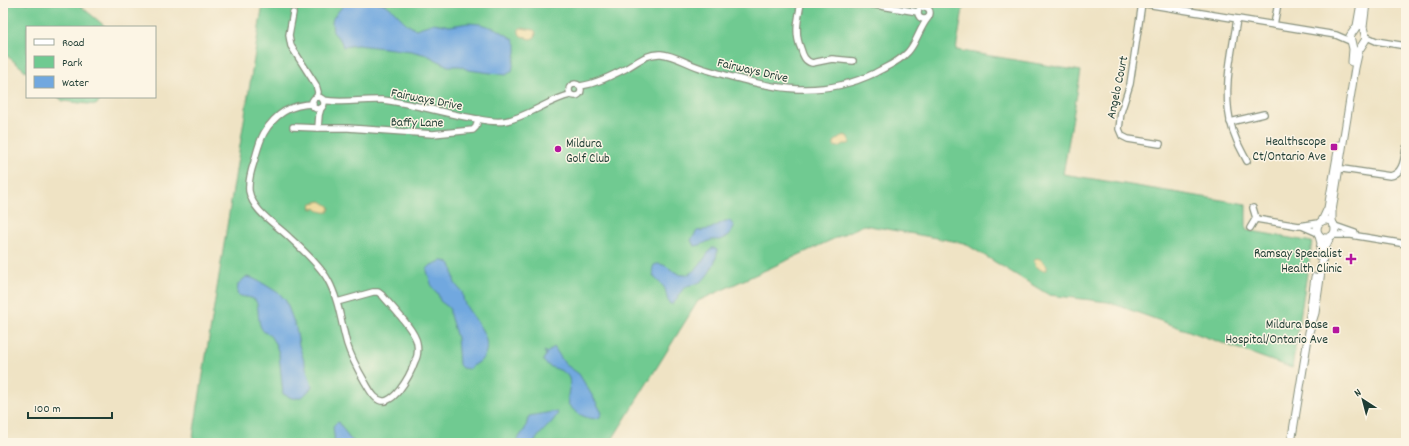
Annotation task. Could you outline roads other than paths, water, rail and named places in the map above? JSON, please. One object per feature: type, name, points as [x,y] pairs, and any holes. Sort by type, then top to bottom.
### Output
[{"type":"street","points":[[801,3],[797,34],[804,58],[812,63],[832,59],[853,61]]},
{"type":"street","points":[[863,3],[919,15],[923,19],[928,18],[931,13],[925,5],[919,15],[922,26]]},
{"type":"street","points":[[1141,3],[1336,35],[1357,46],[1364,39]]},
{"type":"street","name":"Angelo Court","points":[[1141,3],[1130,84],[1122,104],[1119,129],[1122,136],[1128,139],[1160,144]]},
{"type":"street","points":[[1274,25],[1278,3]]},
{"type":"street","points":[[1291,443],[1309,332],[1315,313],[1324,250],[1335,229],[1332,220],[1332,211],[1336,168],[1353,56],[1350,36],[1359,18],[1361,3]]},
{"type":"street","points":[[1309,332],[1309,320],[1321,243],[1317,228],[1328,208],[1355,68],[1358,54],[1364,39],[1363,24],[1366,3]]},
{"type":"street","points":[[292,127],[318,128],[319,115],[319,105],[314,99],[317,97],[318,92],[316,85],[291,46],[289,35],[293,13]]},
{"type":"street","name":"Fairways Drive","points":[[580,88],[622,70],[650,55],[661,54],[761,85],[800,90],[834,86],[866,77],[898,60],[908,52],[914,44],[922,26],[928,18]]},
{"type":"street","points":[[1237,19],[1227,86],[1227,98],[1230,122],[1247,161]]},
{"type":"street","points":[[1336,35],[1359,30],[1364,39]]},
{"type":"street","points":[[1364,39],[1406,46]]},
{"type":"street","points":[[576,84],[580,88],[580,94],[576,96],[570,93],[570,87],[572,85],[576,84]]},
{"type":"street","name":"Fairways Drive","points":[[337,302],[378,292],[413,333],[417,342],[416,360],[392,399],[379,401],[374,397],[360,374],[351,355],[331,285],[324,274],[296,244],[257,208],[252,200],[249,191],[249,180],[260,140],[265,130],[279,115],[298,105],[319,105],[332,102],[367,100],[392,102],[496,122],[506,121],[518,117],[570,93]]},
{"type":"street","points":[[1230,122],[1264,114]]},
{"type":"street","name":"Baffy Lane","points":[[318,128],[348,128],[433,134],[473,130],[476,127],[478,119]]},
{"type":"street","points":[[1336,168],[1390,176],[1394,175],[1400,171],[1406,148]]},
{"type":"street","points":[[1250,228],[1256,219],[1254,208]]},
{"type":"street","points":[[1256,219],[1299,226],[1325,238],[1345,234],[1406,244]]},
{"type":"street","points":[[1299,226],[1328,220],[1334,225],[1360,234],[1406,241]]},
{"type":"water","points":[[371,2],[384,4],[392,9],[407,24],[416,29],[434,23],[450,26],[468,23],[480,24],[497,29],[513,39],[516,44],[512,71],[506,75],[468,70],[460,66],[448,66],[427,55],[411,51],[357,45],[343,47],[341,41],[333,32],[332,23],[333,18],[345,3]]},
{"type":"water","points":[[725,221],[730,221],[734,226],[729,235],[719,240],[711,240],[694,246],[691,240],[697,231],[710,229]]},
{"type":"water","points":[[712,248],[717,250],[717,254],[706,277],[696,284],[685,287],[676,301],[670,304],[665,289],[654,276],[654,265],[663,265],[680,274],[689,274],[699,266]]},
{"type":"water","points":[[441,261],[451,264],[455,283],[462,292],[463,300],[485,336],[487,344],[483,358],[469,369],[462,368],[459,365],[457,338],[450,315],[450,310],[440,301],[438,294],[432,287],[427,271],[431,265]]},
{"type":"water","points":[[246,277],[252,278],[264,284],[280,294],[286,301],[296,328],[299,345],[312,386],[307,393],[301,397],[292,398],[283,394],[279,354],[276,345],[269,334],[264,332],[261,328],[257,303],[253,299],[237,294],[238,284]]},
{"type":"water","points":[[554,347],[565,364],[579,374],[602,413],[599,418],[595,419],[582,416],[568,404],[570,385],[569,378],[564,372],[547,365],[543,360],[546,355],[544,351],[547,353]]},
{"type":"water","points":[[552,412],[558,413],[534,443],[515,443],[525,429],[529,416]]},
{"type":"water","points":[[339,422],[349,438],[356,443],[335,443],[333,426]]},
{"type":"place","name":"Healthscope Ct/Ontario Ave","points":[[1334,147]]},
{"type":"place","name":"Mildura Golf Club","points":[[558,149]]},
{"type":"place","name":"Ramsay Specialist Health Clinic","points":[[1351,259]]},
{"type":"place","name":"Mildura Base Hospital/Ontario Ave","points":[[1336,330]]}]
